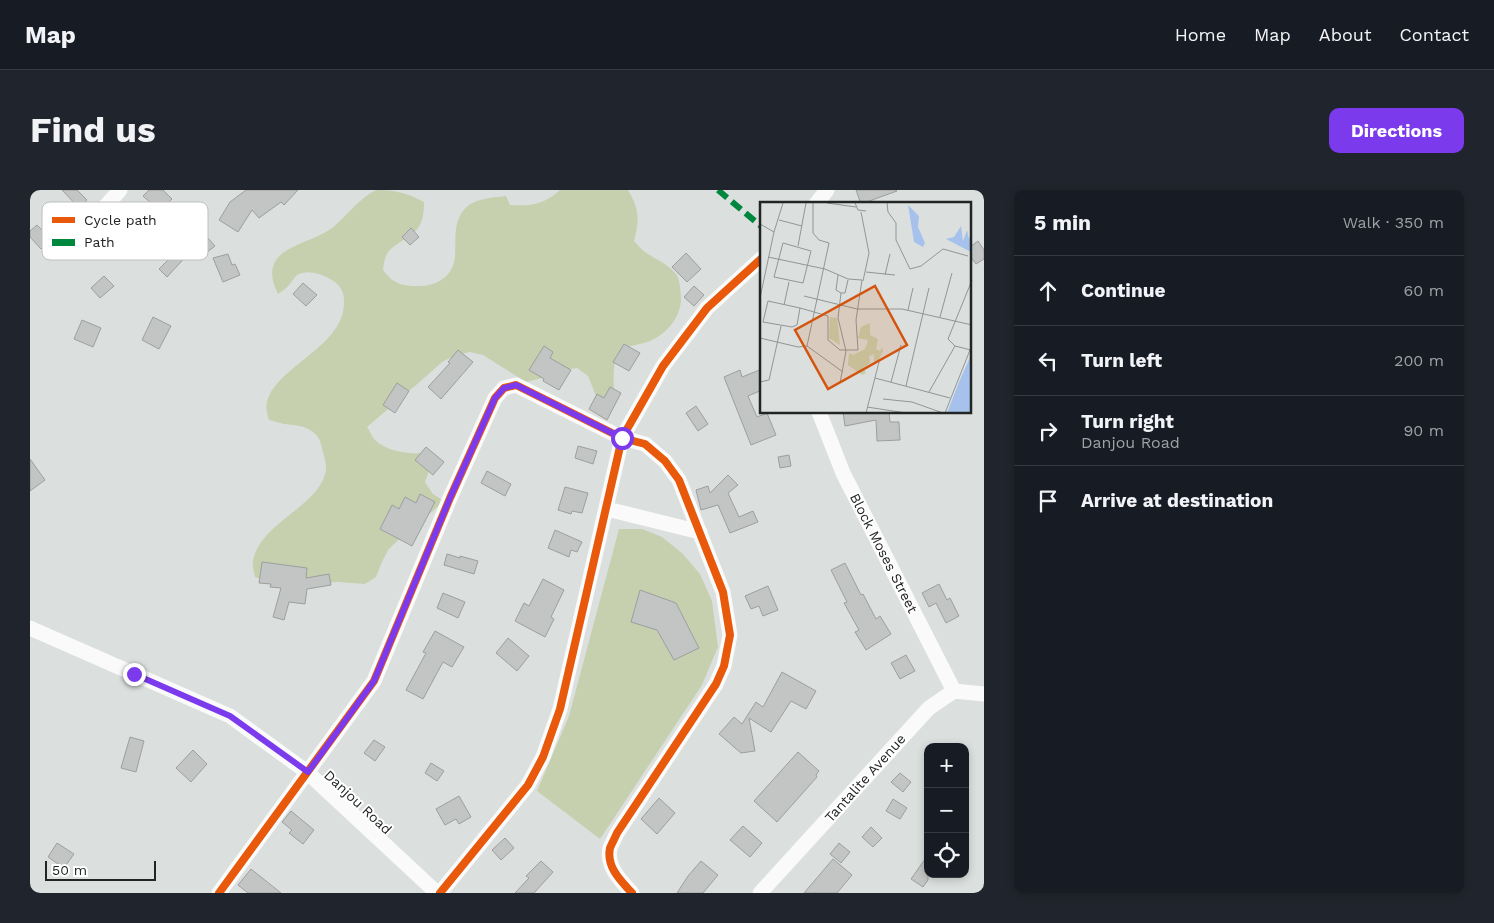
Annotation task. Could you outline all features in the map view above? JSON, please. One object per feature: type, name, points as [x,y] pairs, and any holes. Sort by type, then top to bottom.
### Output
[{"type":"street","points":[[109,202],[120,190]]},
{"type":"street","points":[[818,202],[827,190]]},
{"type":"street","points":[[439,893],[528,786],[543,757],[560,709],[622,438],[663,366],[707,308],[760,263]]},
{"type":"street","points":[[219,893],[374,681],[454,489],[495,398],[504,388],[516,385],[622,438],[645,444],[665,461],[679,480],[724,592],[730,635],[724,666],[716,684],[617,834],[610,848],[610,859],[615,874],[632,893]]},
{"type":"street","name":"Block Moses Street","points":[[820,414],[843,473],[954,691]]},
{"type":"street","points":[[607,509],[700,532]]},
{"type":"street","name":"Danjou Road","points":[[30,628],[230,716],[308,772],[439,893]]},
{"type":"street","points":[[954,691],[984,694]]},
{"type":"street","name":"Tantalite Avenue","points":[[760,893],[929,708],[954,691]]},
{"type":"green space","points":[[376,190],[401,193],[424,202],[422,219],[418,228],[389,252],[385,258],[383,270],[398,283],[419,286],[436,283],[449,273],[455,257],[458,220],[463,211],[472,203],[483,199],[506,196],[510,205],[531,205],[543,202],[560,190],[628,190],[636,209],[638,220],[634,241],[645,252],[665,264],[676,274],[681,296],[679,311],[672,324],[661,335],[647,342],[628,347],[618,354],[615,364],[614,394],[598,401],[588,376],[577,368],[526,382],[483,355],[470,352],[456,355],[442,362],[367,427],[375,440],[387,448],[408,453],[429,453],[430,468],[425,482],[433,494],[444,501],[409,529],[388,550],[376,577],[365,584],[267,581],[255,577],[253,570],[258,548],[266,536],[278,524],[315,492],[323,480],[326,467],[320,442],[316,434],[303,427],[269,420],[267,400],[278,382],[326,340],[336,328],[342,315],[344,300],[342,290],[336,283],[323,275],[310,272],[297,275],[278,294],[273,278],[273,267],[278,257],[287,250],[332,228],[364,198]]},
{"type":"green space","points":[[619,529],[642,529],[662,537],[682,553],[700,574],[712,601],[718,647],[702,685],[600,839],[537,791],[569,716]],"holes":[[[641,591],[676,603],[699,648],[674,660],[657,630]]]},
{"type":"building","points":[[62,190],[77,190],[87,200],[85,202],[73,202]]},
{"type":"building","points":[[149,190],[163,190],[172,199],[169,202],[150,202],[143,196]]},
{"type":"building","points":[[246,190],[298,190],[284,205],[281,202],[259,218],[252,210],[238,232],[219,220],[230,202]]},
{"type":"building","points":[[856,190],[897,191],[867,202],[860,202]]},
{"type":"building","points":[[37,225],[42,230],[41,249],[30,237],[30,231]]},
{"type":"building","points":[[411,228],[419,237],[410,245],[402,237]]},
{"type":"building","points":[[208,238],[215,246],[208,251]]},
{"type":"building","points":[[978,241],[984,250],[984,259],[976,264],[972,259],[972,246]]},
{"type":"building","points":[[686,253],[701,269],[687,282],[672,267]]},
{"type":"building","points":[[228,254],[232,265],[235,264],[240,275],[223,282],[213,258]]},
{"type":"building","points":[[168,260],[183,260],[167,277],[159,269]]},
{"type":"building","points":[[104,276],[114,286],[100,298],[91,288]]},
{"type":"building","points":[[303,283],[317,295],[306,306],[293,294]]},
{"type":"building","points":[[694,286],[704,295],[694,306],[684,297]]},
{"type":"building","points":[[153,317],[171,326],[159,349],[142,340]]},
{"type":"building","points":[[82,320],[101,328],[93,347],[74,339]]},
{"type":"building","points":[[624,344],[640,353],[629,371],[613,362]]},
{"type":"building","points":[[544,346],[553,352],[550,358],[571,370],[559,390],[529,370]]},
{"type":"building","points":[[458,350],[473,362],[441,399],[428,387],[450,363],[448,362]]},
{"type":"building","points":[[740,370],[742,377],[760,370],[760,391],[748,396],[757,417],[767,414],[776,435],[751,445],[724,377]]},
{"type":"building","points":[[397,383],[409,391],[395,413],[383,405]]},
{"type":"building","points":[[610,387],[621,393],[607,420],[589,409],[597,394],[604,398]]},
{"type":"building","points":[[696,406],[708,424],[698,431],[686,413]]},
{"type":"building","points":[[843,414],[889,414],[890,422],[899,422],[900,440],[877,441],[876,420],[845,426]]},
{"type":"building","points":[[578,446],[597,451],[593,464],[575,458]]},
{"type":"building","points":[[426,447],[444,462],[433,475],[415,460]]},
{"type":"building","points":[[789,455],[791,466],[780,468],[778,457]]},
{"type":"building","points":[[30,459],[45,480],[30,491]]},
{"type":"building","points":[[487,471],[511,484],[505,496],[481,483]]},
{"type":"building","points":[[728,475],[738,485],[728,493],[739,517],[753,511],[758,522],[730,533],[718,505],[701,510],[696,490],[708,486],[710,493]]},
{"type":"building","points":[[565,487],[588,493],[582,513],[572,511],[571,514],[558,510]]},
{"type":"building","points":[[420,494],[435,502],[412,546],[380,529],[392,505],[399,509],[405,497],[416,503]]},
{"type":"building","points":[[555,530],[582,542],[577,552],[571,550],[569,557],[548,548]]},
{"type":"building","points":[[447,554],[478,561],[474,574],[444,565]]},
{"type":"building","points":[[262,562],[307,568],[306,578],[329,574],[331,585],[307,589],[305,604],[289,602],[284,620],[273,617],[281,588],[270,587],[271,584],[259,583]]},
{"type":"building","points":[[845,563],[876,619],[880,616],[891,634],[866,650],[855,632],[859,630],[844,603],[847,602],[831,570]]},
{"type":"building","points":[[543,579],[564,590],[551,617],[554,619],[545,637],[515,621],[524,603],[529,606]]},
{"type":"building","points":[[939,584],[947,600],[950,598],[959,616],[946,623],[936,603],[929,607],[922,593]]},
{"type":"building","points":[[768,586],[778,610],[763,616],[759,606],[751,609],[745,596]]},
{"type":"building","points":[[640,590],[676,603],[699,648],[674,660],[657,630],[631,622]]},
{"type":"building","points":[[443,593],[465,602],[458,618],[437,608]]},
{"type":"building","points":[[435,631],[464,647],[452,667],[443,662],[423,699],[406,690],[426,653],[423,652]]},
{"type":"building","points":[[508,638],[529,656],[517,671],[496,653]]},
{"type":"building","points":[[906,655],[915,671],[900,679],[891,663]]},
{"type":"building","points":[[782,672],[816,691],[806,709],[791,701],[771,732],[749,718],[755,751],[741,753],[719,734],[734,717],[742,724],[756,702],[763,707]]},
{"type":"building","points":[[130,737],[144,741],[136,772],[121,768]]},
{"type":"building","points":[[374,740],[385,747],[375,761],[364,753]]},
{"type":"building","points":[[193,750],[207,764],[191,782],[176,768]]},
{"type":"building","points":[[798,752],[819,771],[816,775],[817,777],[777,822],[754,801]]},
{"type":"building","points":[[431,763],[444,771],[437,781],[425,773]]},
{"type":"building","points":[[900,773],[911,782],[903,792],[891,782]]},
{"type":"building","points":[[459,796],[471,817],[459,824],[456,819],[445,825],[436,809]]},
{"type":"building","points":[[659,798],[675,813],[657,834],[641,819]]},
{"type":"building","points":[[893,799],[907,808],[900,819],[886,811]]},
{"type":"building","points":[[291,811],[314,830],[303,844],[289,833],[292,830],[282,822]]},
{"type":"building","points":[[743,826],[762,843],[750,857],[730,840]]},
{"type":"building","points":[[871,827],[882,838],[873,847],[862,837]]},
{"type":"building","points":[[505,838],[514,848],[501,860],[492,850]]},
{"type":"building","points":[[57,843],[74,854],[64,868],[48,857]]},
{"type":"building","points":[[839,843],[850,852],[841,863],[830,854]]},
{"type":"building","points":[[833,859],[852,875],[837,893],[804,893]]},
{"type":"building","points":[[541,861],[553,872],[534,893],[515,893],[529,878],[526,876]]},
{"type":"building","points":[[701,861],[718,875],[703,893],[677,893],[688,876]]},
{"type":"building","points":[[924,861],[924,878],[928,878],[928,880],[923,887],[911,879]]},
{"type":"building","points":[[251,869],[281,893],[248,893],[238,885]]},
{"type":"marked path","points":[[718,190],[760,225]]},
{"type":"cycle path","points":[[440,893],[528,785],[543,757],[560,709],[622,438],[663,366],[707,308],[760,260]]},
{"type":"cycle path","points":[[219,893],[374,681],[450,498],[495,398],[504,388],[516,385],[622,438],[645,444],[665,461],[679,480],[723,592],[730,635],[724,666],[716,684],[617,833],[610,848],[609,855],[612,867],[632,893]]},
{"type":"route","points":[[134,674],[230,716],[308,772],[374,681],[450,498],[495,398],[504,388],[516,385],[622,438]]}]
